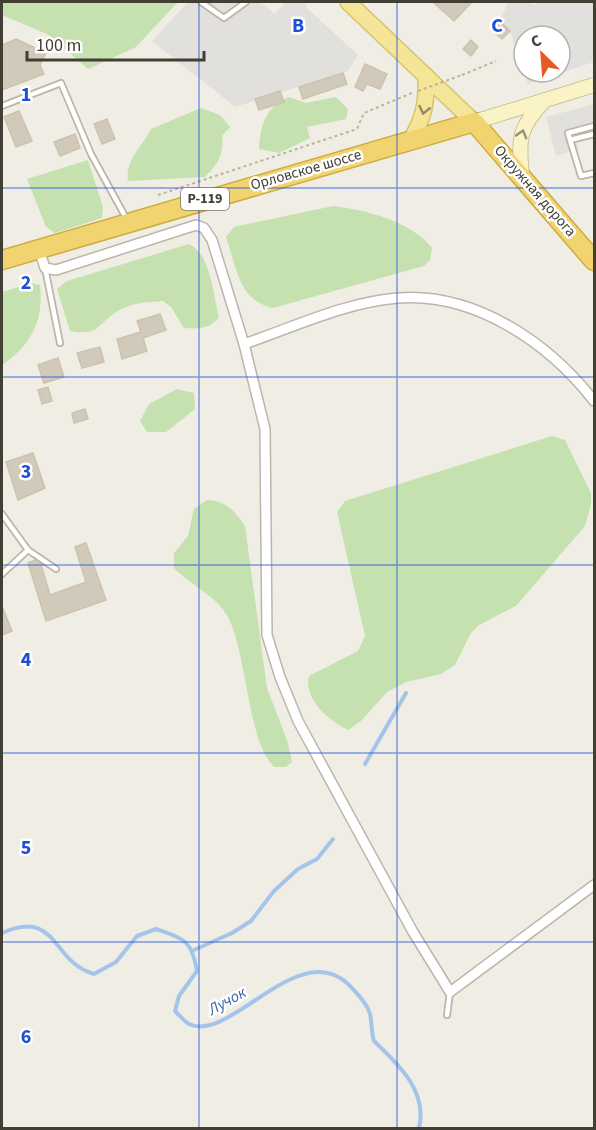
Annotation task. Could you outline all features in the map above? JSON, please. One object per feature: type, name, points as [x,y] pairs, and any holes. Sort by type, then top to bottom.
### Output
[{"type":"highway","name":"Орловское шоссе","points":[[2,260],[128,221],[474,122]]},
{"type":"highway","name":"Окружная дорога","points":[[474,122],[522,174],[594,261]]},
{"type":"main road","points":[[348,2],[474,122],[594,85]]},
{"type":"main road","points":[[410,141],[421,124],[427,104],[426,76]]},
{"type":"main road","points":[[522,174],[519,149],[521,131],[545,100]]},
{"type":"street","points":[[39,249],[45,268],[56,270],[196,225],[204,228],[212,240],[244,344],[266,429],[267,635],[280,677],[298,721],[414,932],[450,992],[594,885]]},
{"type":"street","points":[[244,344],[358,305],[399,298],[438,301],[474,310],[509,325],[546,351],[594,401]]},
{"type":"lane","points":[[201,2],[224,18],[246,2]]},
{"type":"lane","points":[[2,106],[61,83],[91,154],[128,221]]},
{"type":"lane","points":[[594,126],[568,133],[581,176],[594,172]]},
{"type":"lane","points":[[570,140],[594,134]]},
{"type":"lane","points":[[45,268],[60,343]]},
{"type":"lane","points":[[2,514],[28,550],[56,569]]},
{"type":"lane","points":[[2,574],[28,550]]},
{"type":"lane","points":[[447,1015],[450,992]]},
{"type":"path","points":[[158,195],[357,129],[364,113],[496,61]]},
{"type":"green space","points":[[2,2],[178,2],[136,47],[88,69],[49,35],[2,15]]},
{"type":"green space","points":[[289,97],[306,103],[336,97],[348,109],[346,119],[307,127],[310,138],[279,153],[259,149],[263,125],[270,111]]},
{"type":"green space","points":[[201,108],[220,115],[230,127],[222,136],[219,159],[205,177],[128,181],[132,160],[151,129]]},
{"type":"green space","points":[[88,160],[103,207],[102,218],[55,233],[46,227],[27,179]]},
{"type":"green space","points":[[333,206],[359,210],[400,224],[432,248],[430,260],[424,266],[273,308],[252,298],[240,281],[226,237],[234,227]]},
{"type":"green space","points":[[189,244],[202,257],[210,276],[219,317],[212,324],[199,328],[184,328],[171,307],[163,301],[122,309],[92,331],[70,331],[57,289],[67,281]]},
{"type":"green space","points":[[31,283],[40,285],[40,310],[37,321],[21,349],[2,365],[2,292]]},
{"type":"green space","points":[[177,389],[194,393],[195,409],[166,432],[147,432],[140,421],[149,404]]},
{"type":"green space","points":[[552,436],[565,440],[591,493],[591,505],[585,526],[516,606],[479,625],[471,633],[455,665],[441,674],[406,682],[387,692],[361,721],[348,730],[333,721],[314,701],[308,685],[309,676],[358,651],[365,636],[337,512],[345,501]]},
{"type":"green space","points":[[207,500],[229,507],[245,526],[267,688],[288,743],[292,762],[286,767],[274,767],[258,738],[240,654],[228,617],[210,596],[174,568],[174,553],[188,536],[194,509]]},
{"type":"shaded area","points":[[188,2],[260,2],[275,14],[285,2],[306,2],[307,8],[358,55],[348,71],[235,107],[152,41]]},
{"type":"shaded area","points":[[509,2],[527,2],[536,5],[538,2],[594,2],[594,62],[572,69],[572,24],[512,24],[512,37],[510,31],[499,21]]},
{"type":"shaded area","points":[[594,104],[594,131],[575,136],[579,149],[556,156],[546,117]]},
{"type":"building","points":[[433,2],[472,2],[454,21]]},
{"type":"building","points":[[499,21],[510,31],[502,39],[492,30]]},
{"type":"building","points":[[16,39],[46,53],[40,65],[44,74],[2,90],[2,45]]},
{"type":"building","points":[[471,40],[478,47],[471,56],[463,49]]},
{"type":"building","points":[[365,64],[387,74],[380,89],[367,84],[363,91],[355,87]]},
{"type":"building","points":[[343,73],[347,84],[303,99],[299,87]]},
{"type":"building","points":[[280,91],[284,102],[259,110],[255,99]]},
{"type":"building","points":[[19,111],[32,141],[16,147],[4,117]]},
{"type":"building","points":[[107,119],[115,139],[102,144],[94,124]]},
{"type":"building","points":[[75,134],[80,148],[60,156],[54,142]]},
{"type":"building","points":[[160,314],[166,330],[143,338],[147,351],[122,359],[117,339],[141,332],[137,321]]},
{"type":"building","points":[[100,347],[104,362],[82,368],[77,353]]},
{"type":"building","points":[[58,358],[64,377],[44,383],[38,365]]},
{"type":"building","points":[[48,387],[52,401],[42,404],[38,390]]},
{"type":"building","points":[[85,409],[88,419],[74,423],[72,413]]},
{"type":"building","points":[[33,453],[45,488],[18,500],[6,462]]},
{"type":"building","points":[[86,543],[106,600],[46,621],[28,563],[35,560],[41,564],[50,595],[86,582],[75,547]]},
{"type":"building","points":[[2,606],[12,631],[2,635]]},
{"type":"waterway","points":[[365,764],[406,693]]},
{"type":"waterway","points":[[194,950],[232,933],[251,921],[274,891],[298,869],[317,859],[333,839]]},
{"type":"waterway","name":"Лучок","points":[[2,933],[20,927],[34,927],[53,940],[80,968],[94,974],[116,962],[137,936],[156,929],[174,935],[189,947],[197,971],[179,996],[175,1011],[189,1024],[206,1026],[225,1019],[288,980],[310,973],[331,974],[351,987],[365,1003],[370,1014],[374,1041],[409,1079],[419,1102],[421,1115],[419,1128]]}]
